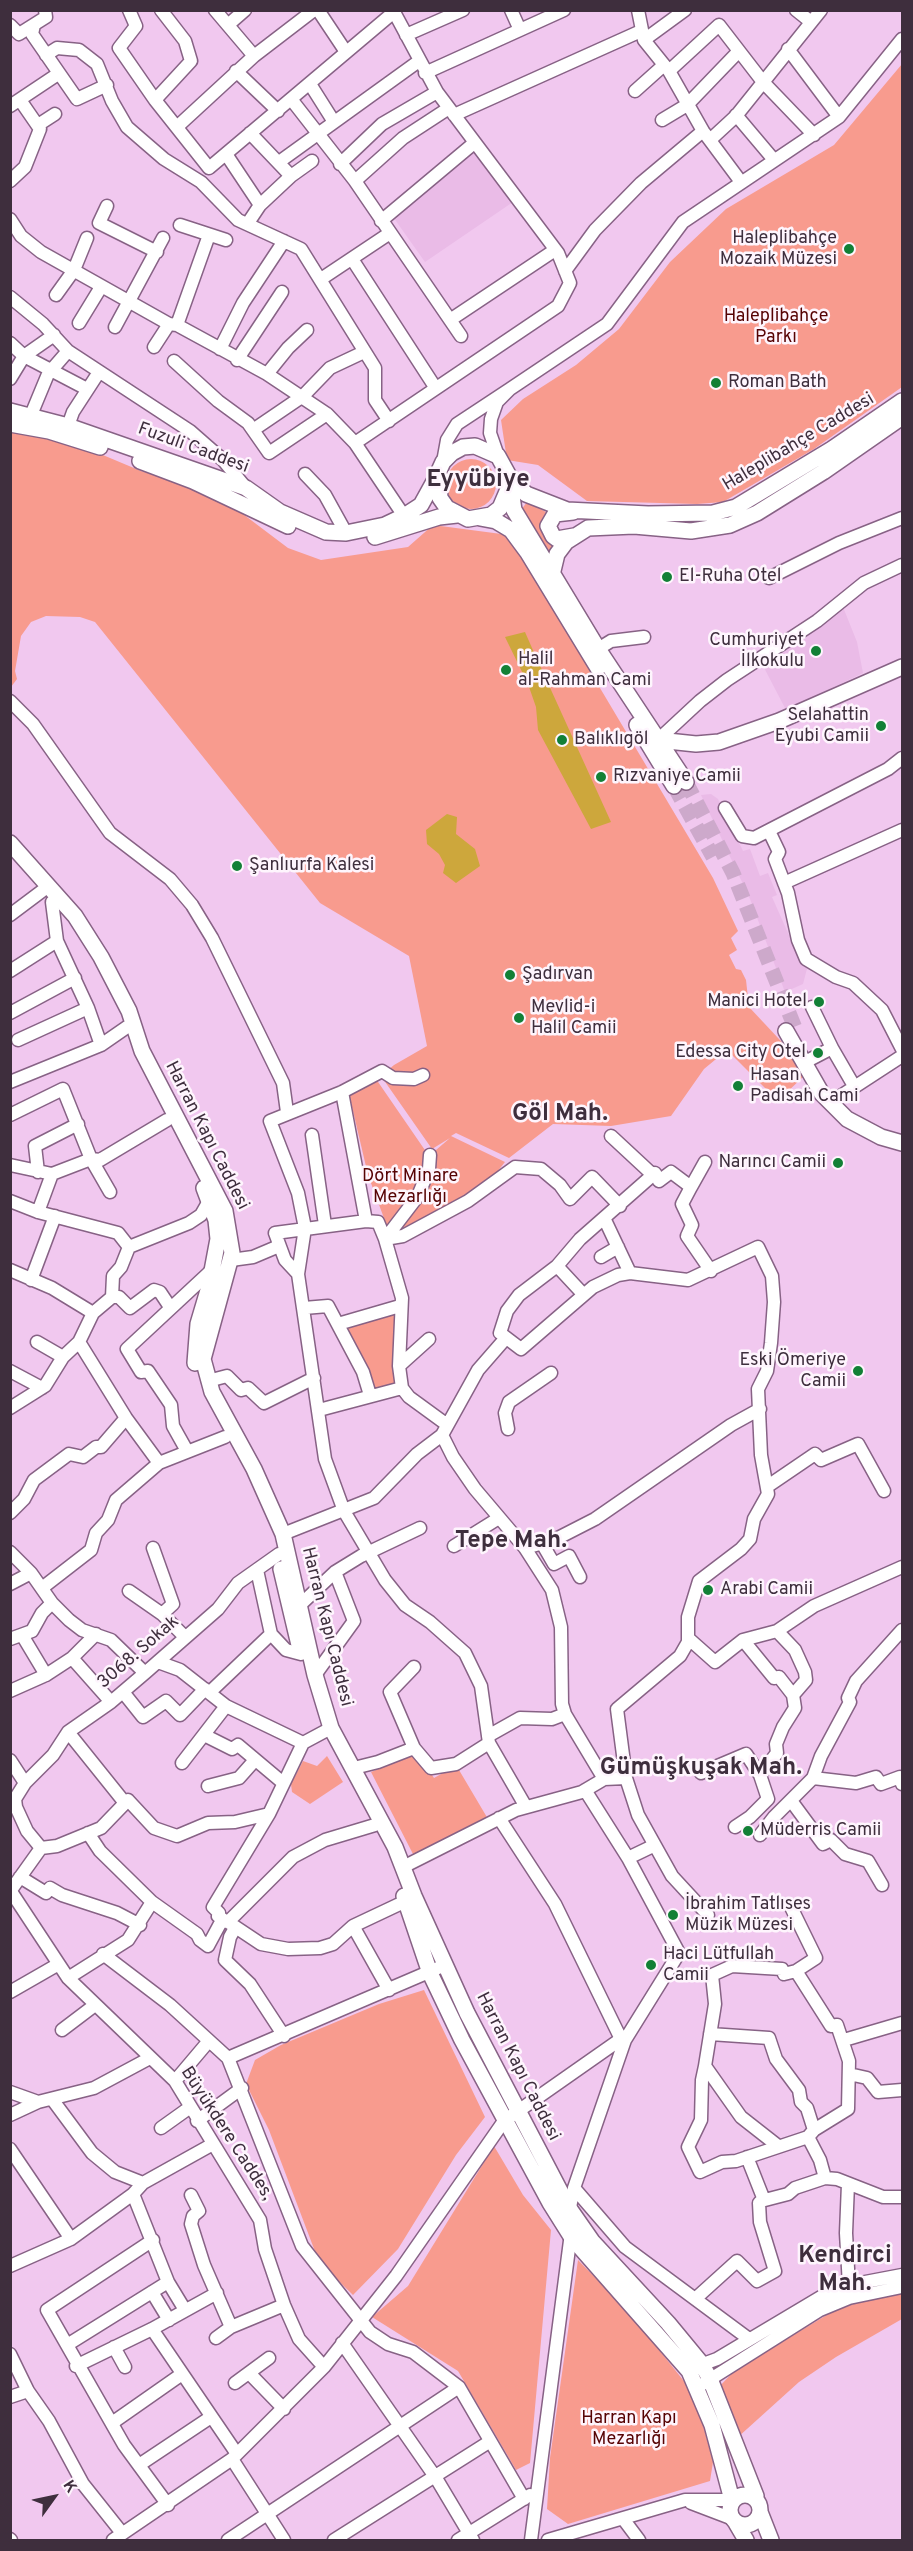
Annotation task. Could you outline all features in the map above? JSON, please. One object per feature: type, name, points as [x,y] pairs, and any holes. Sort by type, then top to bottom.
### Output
[{"type":"main road","name":"Haleplibahçe Caddesi","points":[[509,482],[537,500],[582,511],[687,515],[712,513],[736,507],[832,449],[903,401]]},
{"type":"main road","name":"Fuzuli Caddesi","points":[[10,411],[68,426],[246,488],[303,524],[326,532],[346,533],[385,525],[404,516],[421,505],[440,467]]},
{"type":"main road","name":"Haleplibahçe Caddesi","points":[[574,536],[596,526],[691,531],[730,525],[757,513],[823,472],[903,417]]},
{"type":"main road","name":"Fuzuli Caddesi","points":[[10,424],[49,431],[130,457],[193,481],[295,530],[324,539],[351,542],[364,540],[438,517],[457,515]]},
{"type":"main road","points":[[476,446],[488,449],[498,456],[509,482],[514,510],[598,649],[658,740],[680,784],[588,653],[528,553],[504,524],[457,515],[447,508],[440,498],[437,486],[440,467],[452,453],[463,447],[476,446]]},
{"type":"main road","points":[[480,518],[500,508],[509,482]]},
{"type":"main road","points":[[574,536],[558,538],[553,536],[548,526],[555,514],[582,511]]},
{"type":"main road","points":[[552,575],[557,554],[574,536]]},
{"type":"main road","points":[[658,740],[696,744],[719,742],[780,721],[903,667]]},
{"type":"main road","name":"Harran Kapı Caddesi","points":[[10,843],[75,916],[119,991],[129,1011],[142,1052],[225,1211],[229,1224],[231,1260],[227,1278],[218,1295],[203,1359],[208,1381],[254,1469],[283,1534],[329,1728],[354,1768],[403,1867],[445,1965],[516,2112],[568,2208],[592,2241],[668,2323],[704,2383],[756,2496]]},
{"type":"main road","name":"Harran Kapı Caddesi","points":[[10,856],[47,896],[89,952],[128,1028],[131,1044],[167,1120],[209,1201],[216,1220],[218,1239],[213,1269],[198,1324],[195,1352],[196,1375],[225,1437],[256,1488],[279,1554],[311,1694],[375,1825],[406,1901],[430,1973],[504,2121],[572,2238],[695,2367]]},
{"type":"main road","points":[[903,1136],[864,1118],[836,1099],[791,1030],[822,1094],[847,1119],[881,1137],[903,1143]]},
{"type":"main road","name":"Harran Kapı Caddesi","points":[[704,2383],[732,2500]]},
{"type":"main road","points":[[746,2541],[729,2511],[732,2500],[745,2494],[756,2496],[771,2541]]},
{"type":"main road","points":[[735,2521],[750,2524],[760,2512]]},
{"type":"street","points":[[10,25],[19,34],[46,17],[45,10]]},
{"type":"street","points":[[129,10],[136,26],[118,48],[155,100],[178,126],[200,159],[209,168],[394,11],[418,62],[451,112],[555,250],[570,283],[558,306],[355,443]]},
{"type":"street","points":[[155,100],[191,61],[185,41],[161,10]]},
{"type":"street","points":[[215,10],[254,56]]},
{"type":"street","points":[[228,24],[245,10]]},
{"type":"street","points":[[178,126],[236,71],[316,10],[346,52]]},
{"type":"street","points":[[406,35],[463,10]]},
{"type":"street","points":[[511,10],[520,30]]},
{"type":"street","points":[[426,73],[564,10]]},
{"type":"street","points":[[638,10],[642,35],[666,68],[707,135],[741,182]]},
{"type":"street","points":[[355,181],[404,138],[451,112],[642,35],[685,10]]},
{"type":"street","points":[[796,10],[811,22]]},
{"type":"street","points":[[565,271],[595,230],[641,183],[736,115],[821,10]]},
{"type":"street","points":[[34,25],[32,34],[77,99],[107,85]]},
{"type":"street","points":[[635,91],[719,26],[763,82],[814,135]]},
{"type":"street","points":[[440,467],[447,440],[457,424],[607,324],[683,222],[839,117],[903,39]]},
{"type":"street","points":[[46,56],[57,48],[79,50],[97,64],[112,101],[127,127],[164,159],[201,182],[238,220],[248,223],[268,236],[301,249],[375,368],[375,400],[389,421]]},
{"type":"street","points":[[788,49],[839,117]]},
{"type":"street","points":[[662,120],[687,105],[738,52]]},
{"type":"street","points":[[279,162],[418,62]]},
{"type":"street","points":[[236,71],[278,111]]},
{"type":"street","points":[[10,181],[25,167],[40,129],[15,103],[58,74]]},
{"type":"street","points":[[310,84],[334,122]]},
{"type":"street","points":[[340,164],[382,124],[438,92]]},
{"type":"street","points":[[291,99],[316,135],[355,181],[460,336]]},
{"type":"street","points":[[38,125],[55,114]]},
{"type":"street","points":[[736,115],[774,160]]},
{"type":"street","points":[[250,133],[291,176]]},
{"type":"street","points":[[381,221],[473,144]]},
{"type":"street","points":[[225,154],[260,205]]},
{"type":"street","points":[[248,223],[260,205],[291,176],[312,161]]},
{"type":"street","points":[[107,206],[99,223],[157,252]]},
{"type":"street","points":[[10,219],[21,236],[33,247],[130,303],[267,374],[327,414],[355,443],[404,516]]},
{"type":"street","points":[[180,225],[226,240]]},
{"type":"street","points":[[321,279],[390,233]]},
{"type":"street","points":[[154,347],[173,325],[209,235]]},
{"type":"street","points":[[56,295],[74,270],[87,238]]},
{"type":"street","points":[[115,327],[130,303],[163,238]]},
{"type":"street","points":[[220,350],[243,303],[284,241]]},
{"type":"street","points":[[450,320],[555,250]]},
{"type":"street","points":[[352,259],[435,387]]},
{"type":"street","points":[[80,323],[101,287]]},
{"type":"street","points":[[237,360],[282,292]]},
{"type":"street","points":[[10,297],[54,335],[68,351],[190,431],[223,460],[246,488]]},
{"type":"street","points":[[267,374],[288,348],[307,330]]},
{"type":"street","points":[[10,380],[24,356],[54,335]]},
{"type":"street","points":[[10,343],[24,356],[87,389]]},
{"type":"street","points":[[31,415],[52,370],[68,351]]},
{"type":"street","points":[[253,430],[303,396],[330,368],[364,352]]},
{"type":"street","points":[[174,361],[253,430],[269,453],[327,414]]},
{"type":"street","points":[[68,426],[87,389],[99,372]]},
{"type":"street","points":[[498,456],[490,434],[491,419],[497,402],[510,389]]},
{"type":"street","points":[[305,474],[325,495],[346,533]]},
{"type":"street","points":[[769,578],[839,543],[903,518]]},
{"type":"street","points":[[658,740],[700,701],[736,674],[817,621],[864,583],[903,565]]},
{"type":"street","points":[[598,649],[611,641],[644,637]]},
{"type":"street","points":[[10,701],[33,724],[110,833],[170,879],[192,905],[212,938],[283,1083],[287,1112]]},
{"type":"street","points":[[725,808],[742,836],[754,838],[888,770],[903,758]]},
{"type":"street","points":[[784,883],[903,830]]},
{"type":"street","points":[[769,831],[779,852],[775,859],[784,883],[798,940],[806,959],[836,977],[853,983],[882,1010],[903,1049]]},
{"type":"street","points":[[10,915],[47,896],[57,941],[88,1008],[101,1045]]},
{"type":"street","points":[[10,971],[57,941]]},
{"type":"street","points":[[10,1013],[75,978]]},
{"type":"street","points":[[812,1007],[854,1086]]},
{"type":"street","points":[[18,1040],[88,1008]]},
{"type":"street","points":[[10,1082],[101,1045],[128,1028]]},
{"type":"street","points":[[809,1060],[832,1048]]},
{"type":"street","points":[[836,1099],[903,1056]]},
{"type":"street","points":[[423,1075],[414,1079],[393,1078],[382,1071],[342,1092],[287,1112],[270,1121],[298,1193],[305,1228],[298,1274],[325,1459],[344,1511],[368,1554],[405,1605],[430,1622],[465,1653],[481,1686],[489,1739],[526,1807]]},
{"type":"street","points":[[10,1115],[63,1089],[91,1159],[110,1192]]},
{"type":"street","points":[[342,1092],[366,1221]]},
{"type":"street","points":[[10,1165],[52,1174],[91,1159],[100,1160],[167,1120]]},
{"type":"street","points":[[38,1172],[35,1146],[78,1124]]},
{"type":"street","points":[[312,1135],[325,1225]]},
{"type":"street","points":[[611,1136],[653,1175],[655,1173],[659,1181],[671,1172],[691,1187]]},
{"type":"street","points":[[385,1239],[418,1196],[429,1169],[430,1155]]},
{"type":"street","points":[[705,1162],[682,1204],[692,1225],[687,1236],[711,1271]]},
{"type":"street","points":[[385,1239],[403,1236],[468,1201],[515,1167],[541,1169],[560,1185],[570,1199],[592,1178],[620,1206]]},
{"type":"street","points":[[38,1212],[52,1174]]},
{"type":"street","points":[[653,1175],[605,1220],[580,1239],[557,1266],[528,1287],[510,1305],[500,1334],[521,1348],[583,1294],[618,1275],[630,1273],[688,1280],[758,1247],[772,1276],[774,1302],[771,1343],[767,1371],[758,1389],[761,1455],[768,1494],[754,1519],[750,1539],[741,1550],[699,1581],[688,1617],[688,1638],[680,1656],[617,1708],[626,1778],[638,1815],[653,1846],[672,1876],[708,1915]]},
{"type":"street","points":[[10,1201],[38,1212],[118,1233],[129,1246]]},
{"type":"street","points":[[112,1297],[113,1276],[121,1267],[129,1246],[189,1222],[201,1215],[209,1201]]},
{"type":"street","points":[[31,1280],[55,1216]]},
{"type":"street","points":[[605,1220],[630,1273]]},
{"type":"street","points":[[298,1274],[285,1260],[275,1233],[325,1225],[378,1222],[402,1298],[399,1366],[402,1388],[408,1397],[444,1429],[453,1457],[525,1548],[552,1590],[561,1627],[562,1704],[565,1714],[604,1779]]},
{"type":"street","points":[[231,1260],[253,1257],[279,1246]]},
{"type":"street","points":[[601,1257],[618,1246]]},
{"type":"street","points":[[557,1266],[583,1294]]},
{"type":"street","points":[[187,1451],[173,1426],[171,1405],[148,1371],[141,1372],[127,1349],[213,1269]]},
{"type":"street","points":[[10,1270],[52,1288],[93,1313]]},
{"type":"street","points":[[10,1407],[42,1388],[63,1357],[79,1342],[93,1313],[112,1297],[119,1297],[130,1308],[154,1290],[159,1292],[170,1307]]},
{"type":"street","points":[[304,1308],[328,1306],[363,1372],[370,1395]]},
{"type":"street","points":[[338,1324],[400,1306]]},
{"type":"street","points":[[399,1366],[429,1339]]},
{"type":"street","points":[[283,1534],[374,1498],[444,1429],[478,1370],[505,1339]]},
{"type":"street","points":[[37,1342],[63,1357]]},
{"type":"street","points":[[79,1342],[126,1418],[159,1463]]},
{"type":"street","points":[[10,1371],[42,1388]]},
{"type":"street","points":[[508,1429],[505,1413],[509,1402],[551,1373]]},
{"type":"street","points":[[208,1381],[226,1376],[241,1390],[248,1388],[264,1403],[314,1378]]},
{"type":"street","points":[[319,1410],[402,1388]]},
{"type":"street","points":[[525,1548],[543,1545],[595,1519],[731,1425],[760,1409]]},
{"type":"street","points":[[10,1513],[24,1499],[34,1480],[69,1454],[83,1456],[96,1447],[101,1447],[126,1418]]},
{"type":"street","points":[[42,1588],[91,1550],[96,1533],[108,1521],[116,1500],[159,1463],[225,1437]]},
{"type":"street","points":[[768,1486],[815,1454],[821,1460],[858,1444],[884,1491]]},
{"type":"street","points":[[454,1546],[499,1518]]},
{"type":"street","points":[[300,1605],[335,1572],[420,1528]]},
{"type":"street","points":[[543,1545],[554,1564],[569,1556],[580,1577]]},
{"type":"street","points":[[153,1548],[173,1604],[162,1614]]},
{"type":"street","points":[[10,1552],[31,1573],[52,1603],[82,1630],[111,1640],[145,1674]]},
{"type":"street","name":"3068. Sokak","points":[[25,1783],[53,1755],[69,1732],[145,1674],[218,1609],[238,1583],[279,1554]]},
{"type":"street","points":[[688,1638],[715,1662],[743,1640],[777,1631],[814,1606],[903,1567]]},
{"type":"street","points":[[257,1570],[271,1634],[286,1650],[301,1654]]},
{"type":"street","points":[[315,1675],[354,1621],[335,1572]]},
{"type":"street","points":[[10,1584],[31,1573]]},
{"type":"street","points":[[129,1592],[162,1614],[185,1636]]},
{"type":"street","points":[[46,1675],[16,1637],[32,1631],[42,1613],[52,1603]]},
{"type":"street","points":[[760,1835],[774,1817],[792,1802],[813,1778],[821,1756],[850,1702],[848,1698],[856,1681],[903,1630]]},
{"type":"street","points":[[777,1631],[795,1650],[806,1672],[806,1680],[793,1695]]},
{"type":"street","points":[[10,1691],[46,1675],[72,1658],[96,1634]]},
{"type":"street","points":[[123,1692],[143,1717],[166,1701],[180,1715],[271,1634]]},
{"type":"street","points":[[743,1640],[774,1678],[779,1677],[793,1695],[795,1708],[776,1744],[777,1753],[760,1775]]},
{"type":"street","points":[[72,1658],[111,1702]]},
{"type":"street","points":[[158,1662],[180,1670],[226,1706],[303,1743]]},
{"type":"street","points":[[414,1667],[390,1692],[414,1748],[431,1768],[456,1764],[520,1718],[552,1719],[565,1714]]},
{"type":"street","points":[[182,1763],[226,1706]]},
{"type":"street","points":[[329,1728],[303,1743],[282,1782],[269,1814],[213,1907],[229,1923],[261,1944],[288,1949],[320,1948],[333,1944],[352,1926],[406,1901]]},
{"type":"street","points":[[69,1732],[127,1802],[154,1828],[177,1836],[208,1823],[235,1822],[269,1814]]},
{"type":"street","points":[[204,1735],[231,1749],[238,1745],[282,1782]]},
{"type":"street","points":[[354,1768],[378,1762],[414,1748]]},
{"type":"street","points":[[701,1773],[746,1754],[760,1775],[768,1799],[750,1817],[735,1827]]},
{"type":"street","points":[[10,1760],[25,1783],[15,1799],[16,1807],[27,1831],[41,1848]]},
{"type":"street","points":[[208,1786],[239,1778],[255,1760]]},
{"type":"street","points":[[813,1778],[856,1783],[876,1777],[881,1784],[900,1777],[903,1784]]},
{"type":"street","points":[[403,1867],[526,1807],[585,1790],[604,1779],[626,1778]]},
{"type":"street","points":[[531,2541],[572,2238],[568,2208],[623,2040],[679,1953],[628,1858],[585,1790]]},
{"type":"street","points":[[11,1890],[41,1848],[57,1846],[101,1828],[127,1802]]},
{"type":"street","points":[[792,1802],[824,1844],[831,1840],[845,1854],[868,1861],[882,1885]]},
{"type":"street","points":[[500,1818],[555,1904],[623,2040]]},
{"type":"street","points":[[88,1833],[100,1851],[152,1902],[197,1934],[200,1940],[208,1946],[293,1857],[325,1840],[375,1825]]},
{"type":"street","points":[[628,1858],[653,1846]]},
{"type":"street","points":[[20,1877],[46,1893],[50,1888],[62,1895],[117,1913],[140,1925]]},
{"type":"street","name":"Büyükdere Caddes,","points":[[11,1890],[57,1965],[68,1978],[175,2081],[189,2108],[260,2220],[265,2248],[284,2305],[299,2339],[324,2367]]},
{"type":"street","points":[[68,1978],[128,1940],[140,1925],[152,1902]]},
{"type":"street","points":[[790,1905],[816,1958],[796,1971],[784,1974],[782,1969],[732,1966],[712,1975],[716,2004],[702,2080],[701,2120],[688,2147],[700,2172],[722,2162],[747,2157],[811,2133],[848,2109],[849,2074],[844,2040],[837,2025],[831,2026],[796,1971]]},
{"type":"street","points":[[229,1923],[230,1937],[225,1960],[250,1984],[284,2036]]},
{"type":"street","points":[[352,1926],[389,1990]]},
{"type":"street","points":[[103,1954],[170,2005],[228,2058],[242,2088],[302,2246],[362,2323],[388,2344],[413,2352],[459,2387],[524,2499]]},
{"type":"street","points":[[10,1992],[57,1965]]},
{"type":"street","points":[[228,2058],[284,2036],[445,1965]]},
{"type":"street","points":[[62,2030],[95,2005]]},
{"type":"street","points":[[844,2040],[903,2023]]},
{"type":"street","points":[[710,2034],[769,2038],[776,2059],[799,2090],[801,2102],[807,2108],[811,2133],[825,2178]]},
{"type":"street","points":[[10,2354],[28,2391],[49,2421],[83,2484],[117,2537],[168,2505],[234,2456],[284,2409],[362,2323],[504,2121],[623,2040]]},
{"type":"street","points":[[175,2081],[208,2042]]},
{"type":"street","points":[[10,2115],[38,2102],[94,2088],[150,2058]]},
{"type":"street","points":[[705,2066],[741,2117],[778,2146]]},
{"type":"street","points":[[849,2074],[867,2078],[878,2092],[903,2090]]},
{"type":"street","points":[[197,2121],[242,2088]]},
{"type":"street","points":[[10,2092],[38,2102]]},
{"type":"street","points":[[52,2099],[92,2153],[115,2172],[142,2183]]},
{"type":"street","points":[[161,2128],[189,2108]]},
{"type":"street","points":[[12,2262],[70,2239],[134,2194],[142,2183],[213,2145]]},
{"type":"street","points":[[10,2149],[70,2239]]},
{"type":"street","points":[[747,2157],[764,2200]]},
{"type":"street","points":[[696,2299],[737,2261],[757,2281],[775,2271],[760,2222],[759,2203],[764,2200],[788,2194],[795,2187],[825,2178],[837,2179],[883,2197],[903,2197]]},
{"type":"street","points":[[848,2184],[846,2233],[849,2286]]},
{"type":"street","points":[[574,2188],[625,2247],[749,2339]]},
{"type":"street","points":[[134,2194],[168,2282],[185,2310]]},
{"type":"street","points":[[191,2195],[200,2211],[193,2216],[191,2224],[204,2265],[231,2327]]},
{"type":"street","points":[[153,2240],[47,2310],[67,2344],[76,2366],[139,2465],[168,2505]]},
{"type":"street","points":[[695,2367],[717,2359],[813,2300],[849,2286],[903,2275]]},
{"type":"street","points":[[67,2344],[168,2282]]},
{"type":"street","points":[[704,2383],[820,2310],[849,2298],[903,2287]]},
{"type":"street","points":[[152,2292],[169,2320]]},
{"type":"street","points":[[76,2366],[152,2329],[217,2292]]},
{"type":"street","points":[[216,2338],[231,2327],[284,2305]]},
{"type":"street","points":[[152,2329],[211,2417],[267,2516],[284,2541]]},
{"type":"street","points":[[342,2343],[436,2478],[467,2538],[536,2492]]},
{"type":"street","points":[[114,2347],[125,2367]]},
{"type":"street","points":[[235,2383],[269,2358]]},
{"type":"street","points":[[112,2423],[182,2374]]},
{"type":"street","points":[[250,2374],[284,2409]]},
{"type":"street","points":[[228,2541],[459,2387]]},
{"type":"street","points":[[10,2397],[28,2391]]},
{"type":"street","points":[[139,2465],[211,2417]]},
{"type":"street","points":[[334,2541],[436,2478],[489,2442]]},
{"type":"street","points":[[548,2541],[580,2537],[685,2500],[732,2500]]},
{"type":"street","points":[[685,2500],[735,2521]]},
{"type":"street","points":[[624,2520],[639,2541]]},
{"type":"shaded area","points":[[471,147],[513,202],[425,262],[391,214]]},
{"type":"shaded area","name":"Cumhuriyet İlkokulu","points":[[843,607],[857,642],[863,673],[786,710],[760,660]]},
{"type":"shaded area","name":"Balıklıgöl","points":[[525,632],[611,822],[591,829],[538,730],[536,707],[528,684],[505,637]]},
{"type":"shaded area","points":[[711,794],[718,799],[743,851],[750,849],[760,876],[768,873],[777,895],[772,897],[792,942],[809,961],[803,984],[785,992],[750,899],[701,795]]},
{"type":"shaded area","points":[[447,814],[457,817],[456,834],[475,849],[480,866],[456,883],[443,873],[445,865],[439,854],[427,844],[426,830]]},
{"type":"green space","name":"Haleplibahçe Parkı","points":[[902,64],[902,387],[814,449],[723,502],[697,504],[587,501],[538,465],[507,460],[501,420],[523,399],[576,365],[619,329],[670,262],[726,209],[834,145]]},
{"type":"green space","name":"Dört Minare Mezarlığı","points":[[10,432],[79,445],[141,471],[201,490],[231,505],[288,548],[321,560],[408,547],[433,525],[509,535],[713,878],[738,931],[731,938],[737,950],[729,955],[736,969],[741,970],[746,980],[749,1007],[809,1071],[778,1101],[727,1050],[704,1069],[671,1116],[611,1126],[553,1124],[509,1158],[456,1133],[451,1136],[505,1162],[489,1182],[402,1232],[388,1229],[368,1175],[349,1094],[376,1079],[429,1156],[450,1138],[432,1149],[381,1076],[394,1065],[427,1046],[409,956],[320,903],[95,622],[80,617],[46,616],[31,622],[21,636],[15,671],[17,679],[11,687]]},
{"type":"green space","points":[[471,459],[489,466],[496,484],[489,502],[471,509],[453,502],[446,484],[453,466]]},
{"type":"green space","points":[[527,502],[546,512],[540,523],[543,536],[555,547],[550,559],[521,510]]},
{"type":"green space","points":[[396,1309],[396,1384],[373,1390],[341,1325]]},
{"type":"green space","points":[[417,1753],[434,1778],[452,1768],[459,1770],[488,1819],[414,1856],[371,1772]]},
{"type":"green space","points":[[327,1756],[343,1782],[310,1804],[292,1792],[291,1784],[303,1761],[317,1766]]},
{"type":"green space","points":[[424,1990],[485,2117],[456,2155],[398,2249],[353,2295],[319,2262],[269,2130],[246,2084],[255,2060],[281,2045],[379,2004]]},
{"type":"green space","points":[[494,2146],[523,2195],[551,2230],[530,2463],[516,2470],[458,2371],[372,2317],[408,2286]]},
{"type":"green space","name":"Harran Kapı Mezarlığı","points":[[578,2260],[628,2311],[695,2395],[713,2462],[710,2481],[568,2524],[547,2509],[550,2458]]},
{"type":"green space","points":[[902,2290],[902,2319],[836,2357],[799,2382],[737,2438],[719,2387],[734,2371],[830,2313],[872,2297]]},
{"type":"tunnel","points":[[686,782],[733,873],[795,1028]]},
{"type":"tunnel","points":[[674,786],[713,857]]},
{"type":"place","name":"Haleplibahçe Mozaik Müzesi","points":[[849,249]]},
{"type":"place","name":"Roman Bath","points":[[716,383]]},
{"type":"place","name":"El-Ruha Otel","points":[[667,577]]},
{"type":"place","name":"Cumhuriyet İlkokulu","points":[[816,651]]},
{"type":"place","name":"Halil al-Rahman Cami","points":[[506,670]]},
{"type":"place","name":"Selahattin Eyubi Camii","points":[[881,726]]},
{"type":"place","name":"Balıklıgöl","points":[[562,740]]},
{"type":"place","name":"Rızvaniye Camii","points":[[601,777]]},
{"type":"place","name":"Şanlıurfa Kalesi","points":[[237,866]]},
{"type":"place","name":"Şadırvan","points":[[510,975]]},
{"type":"place","name":"Manici Hotel","points":[[819,1002]]},
{"type":"place","name":"Mevlid-i Halil Camii","points":[[519,1018]]},
{"type":"place","name":"Edessa City Otel","points":[[818,1053]]},
{"type":"place","name":"Hasan Padisah Cami","points":[[738,1086]]},
{"type":"place","name":"Narıncı Camii","points":[[838,1163]]},
{"type":"place","name":"Eski Ömeriye Camii","points":[[858,1371]]},
{"type":"place","name":"Arabi Camii","points":[[708,1590]]},
{"type":"place","name":"Müderris Camii","points":[[748,1831]]},
{"type":"place","name":"İbrahim Tatlıses Müzik Müzesi","points":[[673,1915]]},
{"type":"place","name":"Haci Lütfullah Camii","points":[[651,1965]]},
{"type":"district","name":"Eyyübiye","points":[[478,481]]},
{"type":"district","name":"Göl Mah.","points":[[560,1115]]},
{"type":"district","name":"Tepe Mah.","points":[[511,1542]]},
{"type":"district","name":"Gümüşkuşak Mah.","points":[[701,1769]]},
{"type":"district","name":"Kendirci Mah.","points":[[845,2271]]}]
